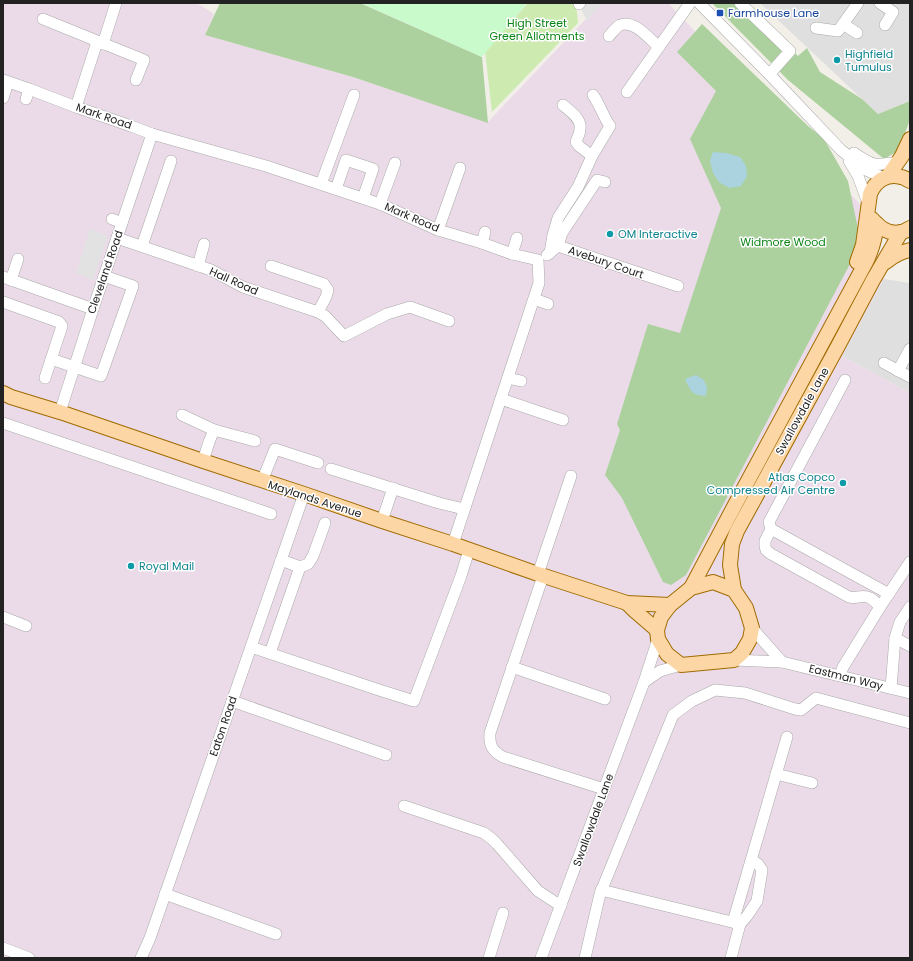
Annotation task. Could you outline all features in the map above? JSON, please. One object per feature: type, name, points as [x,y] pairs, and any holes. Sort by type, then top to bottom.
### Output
[{"type":"main road","name":"Swallowdale Lane","points":[[827,334],[855,269],[863,245],[872,188],[876,183],[886,177],[898,162],[910,140]]},
{"type":"main road","points":[[886,177],[901,177],[910,181],[910,176]]},
{"type":"main road","points":[[868,207],[871,218],[883,230],[896,233],[906,232]]},
{"type":"main road","name":"Swallowdale Lane","points":[[690,588],[863,268],[871,252],[877,224]]},
{"type":"main road","name":"Swallowdale Lane","points":[[734,590],[730,565],[732,544],[737,531],[873,280],[906,232]]},
{"type":"main road","name":"Swallowdale Lane","points":[[873,280],[884,264],[897,254],[907,251]]},
{"type":"main road","name":"Maylands Avenue","points":[[3,393],[203,462],[453,544],[540,575],[627,602],[670,605]]},
{"type":"main road","points":[[713,582],[734,590],[746,608],[752,628],[750,639],[742,653],[734,660],[681,665],[667,654],[657,634],[661,617],[670,605],[690,588],[713,582]]},
{"type":"main road","name":"Maylands Avenue","points":[[627,602],[657,634]]},
{"type":"street","points":[[76,107],[116,3]]},
{"type":"street","points":[[627,92],[690,3]]},
{"type":"street","points":[[699,3],[841,150],[866,170],[886,177]]},
{"type":"street","points":[[740,3],[790,51],[770,75]]},
{"type":"street","points":[[816,28],[838,31],[858,3]]},
{"type":"street","points":[[880,3],[893,12],[885,25]]},
{"type":"street","points":[[43,20],[144,60],[136,80]]},
{"type":"street","points":[[609,36],[620,25],[630,23],[659,47]]},
{"type":"street","points":[[843,24],[857,33]]},
{"type":"street","points":[[3,98],[6,81]]},
{"type":"street","name":"Mark Road","points":[[6,81],[28,94],[76,107],[152,134],[266,166],[380,204],[438,230],[484,238],[512,254],[538,260]]},
{"type":"street","points":[[321,184],[354,95]]},
{"type":"street","points":[[554,250],[553,235],[558,218],[578,187],[592,156],[610,126],[599,103],[593,95]]},
{"type":"street","points":[[563,105],[579,121],[580,129],[576,142],[592,156]]},
{"type":"street","points":[[820,127],[866,161],[879,165],[898,162]]},
{"type":"street","name":"Cleveland Road","points":[[60,412],[102,274],[117,238],[117,221],[152,134]]},
{"type":"street","points":[[841,150],[858,176],[868,207]]},
{"type":"street","points":[[336,189],[346,160],[373,170],[363,198]]},
{"type":"street","points":[[142,246],[171,161]]},
{"type":"street","points":[[380,204],[395,163]]},
{"type":"street","points":[[438,230],[460,168]]},
{"type":"street","points":[[453,544],[539,283],[538,260],[554,250],[562,233],[597,180],[605,182]]},
{"type":"street","name":"Hall Road","points":[[117,238],[211,270],[242,287],[318,312],[325,316],[344,336],[387,314],[410,306],[449,322]]},
{"type":"street","points":[[512,254],[517,238]]},
{"type":"street","points":[[198,266],[204,244]]},
{"type":"street","name":"Avebury Court","points":[[554,250],[678,286]]},
{"type":"street","points":[[18,259],[7,279],[92,309]]},
{"type":"street","points":[[271,266],[324,284],[328,290],[318,312]]},
{"type":"street","points":[[51,359],[101,376],[133,286],[102,274]]},
{"type":"street","points":[[534,299],[548,304]]},
{"type":"street","points":[[3,302],[60,322],[62,326],[45,378]]},
{"type":"street","points":[[898,371],[910,349]]},
{"type":"street","points":[[884,363],[910,378]]},
{"type":"street","points":[[508,378],[521,381]]},
{"type":"street","points":[[845,380],[769,522],[769,526],[771,529],[889,594]]},
{"type":"street","points":[[500,399],[563,420]]},
{"type":"street","points":[[182,415],[214,430],[255,441]]},
{"type":"street","points":[[3,423],[271,514]]},
{"type":"street","points":[[203,462],[214,430]]},
{"type":"street","points":[[262,481],[275,449],[318,463]]},
{"type":"street","points":[[331,469],[464,509]]},
{"type":"street","points":[[571,476],[490,733],[489,741],[492,748],[503,757],[604,789]]},
{"type":"street","points":[[382,521],[393,488]]},
{"type":"street","name":"Eaton Road","points":[[141,958],[150,938],[304,494]]},
{"type":"street","points":[[281,560],[300,567],[308,564],[313,556],[324,523]]},
{"type":"street","points":[[771,529],[765,541],[765,546],[768,552],[849,597],[869,597],[880,607]]},
{"type":"street","points":[[251,647],[414,701],[469,550]]},
{"type":"street","points":[[840,676],[843,667],[910,562]]},
{"type":"street","points":[[270,653],[300,567]]},
{"type":"street","points":[[891,688],[895,638],[900,622],[910,607]]},
{"type":"street","points":[[3,617],[26,626]]},
{"type":"street","points":[[752,628],[782,662]]},
{"type":"street","name":"Swallowdale Lane","points":[[541,958],[644,682],[657,634]]},
{"type":"street","points":[[895,638],[910,646]]},
{"type":"street","name":"Eastman Way","points":[[734,660],[782,662],[910,693]]},
{"type":"street","points":[[644,682],[660,671],[681,665]]},
{"type":"street","points":[[512,667],[606,699]]},
{"type":"street","points":[[585,958],[601,890],[673,715],[692,702],[715,690],[745,693],[801,710],[816,698],[910,723]]},
{"type":"street","points":[[232,701],[386,755]]},
{"type":"street","points":[[731,958],[736,923],[752,860],[787,737]]},
{"type":"street","points":[[776,774],[812,783]]},
{"type":"street","points":[[404,806],[484,833],[497,844],[538,891],[561,906]]},
{"type":"street","points":[[601,890],[736,923],[747,916],[757,901],[762,870],[758,864],[752,860]]},
{"type":"street","points":[[165,894],[276,934]]},
{"type":"street","points":[[489,958],[503,913]]},
{"type":"street","points":[[3,948],[29,958]]},
{"type":"shaded area","points":[[3,3],[193,3],[202,6],[214,14],[205,35],[353,77],[488,122],[601,3],[668,3],[859,203],[884,279],[842,356],[910,393],[910,958],[3,958]]},
{"type":"shaded area","points":[[602,3],[587,21],[579,4]]},
{"type":"shaded area","points":[[760,3],[910,3],[910,101],[878,114]]},
{"type":"shaded area","points":[[90,229],[108,236],[93,280],[76,273]]},
{"type":"shaded area","points":[[884,279],[910,283],[910,393],[842,356]]},
{"type":"green space","points":[[220,3],[360,3],[482,57],[488,123],[353,77],[205,35]]},
{"type":"green space","points":[[361,3],[527,3],[482,57]]},
{"type":"green space","name":"High Street Green Allotments","points":[[528,3],[576,3],[578,23],[492,112],[485,51]]},
{"type":"green space","points":[[712,3],[744,3],[798,56],[807,48],[820,72],[862,99],[878,114],[910,101],[910,120],[898,151],[884,159],[788,80]]},
{"type":"green space","name":"Widmore Wood","points":[[702,24],[808,126],[824,139],[848,181],[861,243],[686,575],[671,585],[663,582],[622,498],[605,475],[620,430],[617,424],[648,324],[680,333],[721,208],[690,139],[716,91],[677,52]]},
{"type":"water","points":[[713,152],[726,153],[740,157],[746,166],[747,176],[741,186],[729,188],[719,182],[713,173],[710,161]]},
{"type":"water","points":[[696,375],[704,380],[707,388],[706,396],[698,395],[692,392],[685,379]]},
{"type":"place","name":"Farmhouse Lane","points":[[720,13]]},
{"type":"place","name":"Highfield Tumulus","points":[[837,60]]},
{"type":"place","name":"OM Interactive","points":[[610,234]]},
{"type":"place","name":"Atlas Copco Compressed Air Centre","points":[[843,483]]},
{"type":"place","name":"Royal Mail","points":[[131,566]]}]
